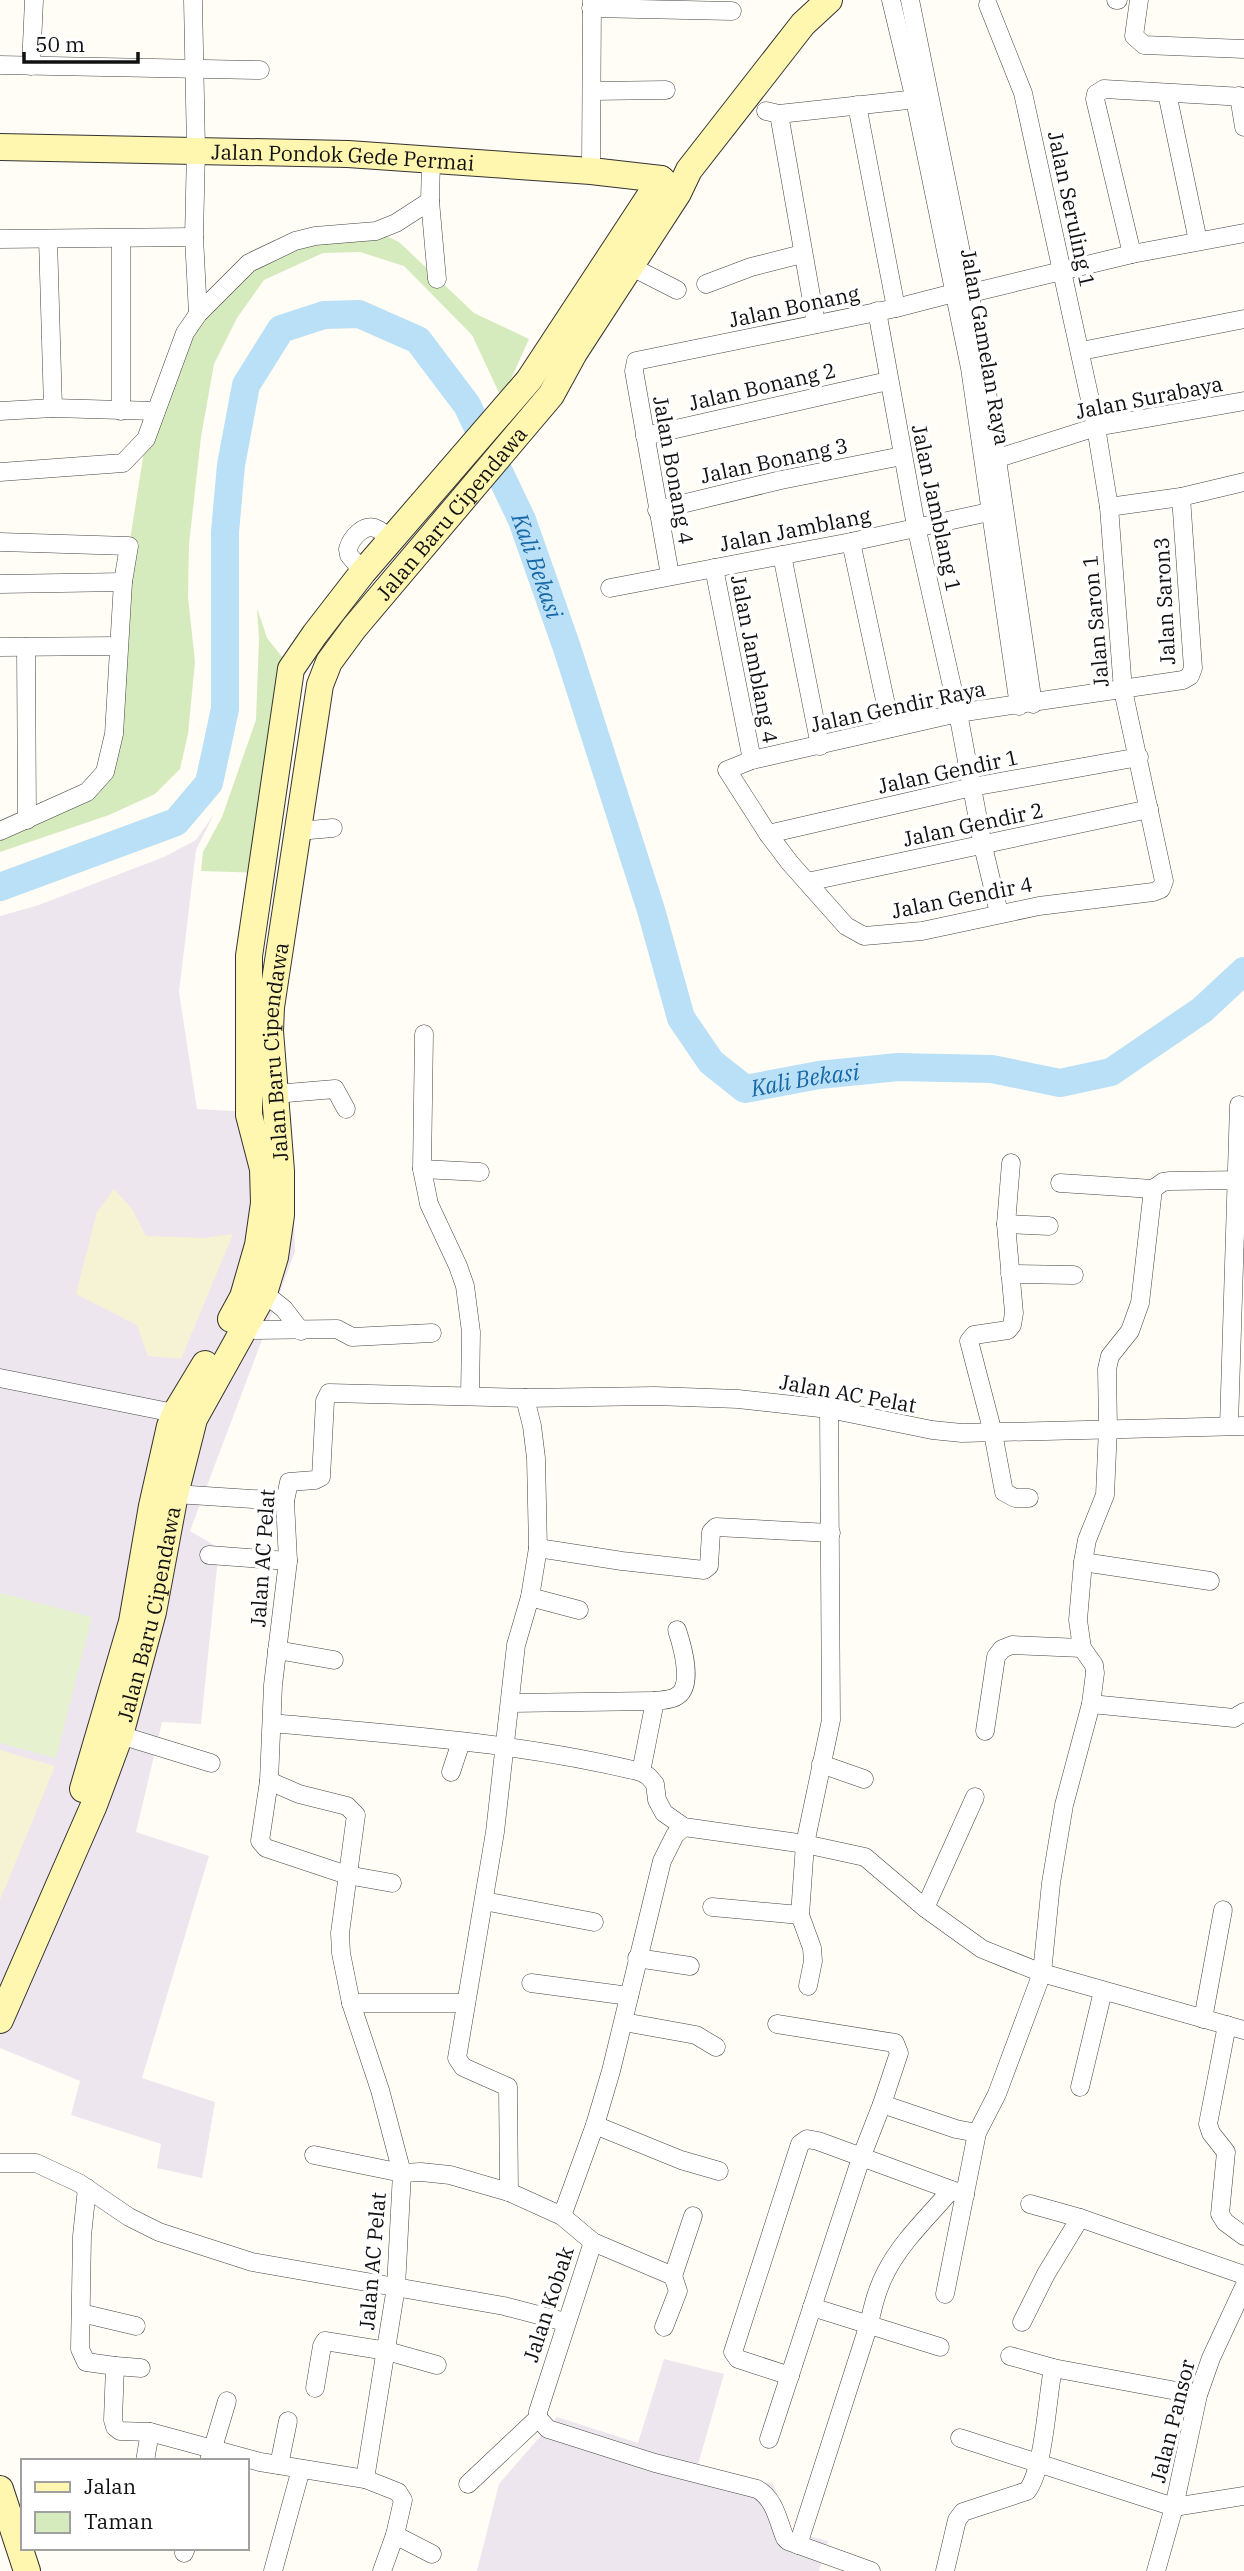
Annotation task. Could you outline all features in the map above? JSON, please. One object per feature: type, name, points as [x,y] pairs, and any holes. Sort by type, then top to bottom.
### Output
[{"type":"main road","points":[[670,186],[689,170],[803,24],[829,0]]},
{"type":"main road","name":"Jalan Pondok Gede Permai","points":[[0,147],[348,154],[591,171],[670,186]]},
{"type":"main road","name":"Jalan Baru Cipendawa","points":[[0,2020],[94,1805],[117,1720],[153,1612],[175,1494],[185,1415],[243,1297],[258,1245],[264,1203],[263,1169],[249,1115],[249,957],[291,669],[363,572],[529,380],[564,347],[630,266],[670,186]]},
{"type":"main road","name":"Jalan Baru Cipendawa","points":[[0,1974],[117,1720],[152,1506],[170,1426],[185,1415],[243,1330],[264,1293],[275,1257],[281,1215],[281,1171],[270,1031],[271,1007],[320,685],[329,662],[551,395],[564,347],[670,186]]},
{"type":"main road","points":[[262,873],[292,876]]},
{"type":"main road","points":[[0,2489],[27,2571]]},
{"type":"main road","points":[[0,2539],[11,2571]]},
{"type":"street","points":[[31,66],[34,0]]},
{"type":"street","points":[[193,0],[196,149],[194,237],[198,314]]},
{"type":"street","name":"Jalan Gamelan Raya","points":[[891,0],[923,99]]},
{"type":"street","name":"Jalan Gamelan Raya","points":[[910,0],[923,99],[962,293],[990,461],[993,502],[1026,705]]},
{"type":"street","points":[[1139,0],[1134,36],[1144,45],[1244,49]]},
{"type":"street","points":[[591,171],[592,4],[732,11]]},
{"type":"street","name":"Jalan Seruling 1","points":[[988,5],[1023,93],[1096,427]]},
{"type":"street","points":[[0,65],[260,71]]},
{"type":"street","points":[[1132,254],[1096,94],[1104,89],[1242,97],[1244,127]]},
{"type":"street","points":[[592,90],[666,90]]},
{"type":"street","points":[[1167,93],[1198,241]]},
{"type":"street","points":[[816,324],[772,112],[923,99]]},
{"type":"street","points":[[857,105],[896,308]]},
{"type":"street","points":[[431,160],[429,201],[437,279]]},
{"type":"street","points":[[0,472],[123,463],[146,439],[185,333],[198,314],[249,263],[295,241],[315,236],[376,230],[396,223],[429,201]]},
{"type":"street","points":[[0,239],[194,237]]},
{"type":"street","name":"Jalan Bonang","points":[[634,371],[636,361],[896,308],[1132,254],[1198,241],[1243,237]]},
{"type":"street","points":[[48,239],[53,408]]},
{"type":"street","points":[[121,239],[121,411]]},
{"type":"street","points":[[706,284],[751,267],[802,254]]},
{"type":"street","points":[[630,266],[677,290]]},
{"type":"street","name":"Jalan Jamblang 1","points":[[877,312],[916,526],[999,913]]},
{"type":"street","points":[[1080,351],[1244,319]]},
{"type":"street","name":"Jalan Bonang 4","points":[[634,371],[670,575]]},
{"type":"street","name":"Jalan Bonang 2","points":[[645,436],[888,381]]},
{"type":"street","points":[[1242,402],[1244,421]]},
{"type":"street","name":"Jalan Surabaya","points":[[990,461],[1096,427],[1242,402]]},
{"type":"street","points":[[0,411],[53,408],[156,411]]},
{"type":"street","name":"Jalan Saron 1","points":[[1096,427],[1109,508],[1123,690],[1149,809]]},
{"type":"street","name":"Jalan Bonang 3","points":[[657,510],[781,480],[902,456]]},
{"type":"street","points":[[1109,508],[1244,482]]},
{"type":"street","name":"Jalan Saron3","points":[[1123,690],[1184,680],[1190,676],[1193,668],[1181,496]]},
{"type":"street","name":"Jalan Jamblang","points":[[610,588],[850,542],[916,526],[993,502]]},
{"type":"street","points":[[0,542],[129,546],[123,582],[114,734],[105,772],[87,792],[0,831]]},
{"type":"street","points":[[850,542],[891,729]]},
{"type":"street","points":[[782,555],[820,746]]},
{"type":"street","name":"Jalan Jamblang 4","points":[[714,568],[752,760]]},
{"type":"street","points":[[0,584],[123,582]]},
{"type":"street","points":[[0,647],[118,646]]},
{"type":"street","points":[[26,647],[27,820]]},
{"type":"street","name":"Jalan Gendir Raya","points":[[727,770],[752,760],[958,713],[1123,690]]},
{"type":"street","name":"Jalan Gendir 1","points":[[768,834],[972,787],[1139,757]]},
{"type":"street","name":"Jalan Gendir 4","points":[[727,770],[768,834],[807,882],[846,926],[864,936],[922,930],[999,913],[1161,889],[1164,881],[1149,809]]},
{"type":"street","name":"Jalan Gendir 2","points":[[807,882],[1149,809]]},
{"type":"street","points":[[298,831],[333,828]]},
{"type":"street","points":[[424,1034],[422,1169],[429,1204],[465,1286],[471,1332],[470,1396]]},
{"type":"street","points":[[275,1094],[335,1089],[346,1109]]},
{"type":"street","points":[[1236,1425],[1240,1105]]},
{"type":"street","points":[[1011,1163],[1006,1224],[1014,1313],[1010,1328],[974,1335],[969,1341],[993,1433],[1004,1492],[1015,1498],[1029,1498]]},
{"type":"street","points":[[422,1169],[480,1172]]},
{"type":"street","points":[[1060,1183],[1153,1189],[1170,1181],[1240,1180]]},
{"type":"street","points":[[945,2294],[958,2192],[977,2133],[997,2094],[1041,1973],[1051,1883],[1064,1805],[1091,1704],[1096,1673],[1094,1665],[1082,1648],[1078,1620],[1087,1540],[1105,1495],[1107,1369],[1110,1356],[1129,1331],[1140,1303],[1153,1189]]},
{"type":"street","points":[[1006,1224],[1049,1226]]},
{"type":"street","points":[[1010,1274],[1074,1275]]},
{"type":"street","points":[[264,1293],[284,1309],[301,1331]]},
{"type":"street","points":[[243,1330],[337,1329],[352,1337],[432,1333]]},
{"type":"street","points":[[0,1378],[185,1415]]},
{"type":"street","name":"Jalan AC Pelat","points":[[365,2479],[396,2287],[402,2173],[380,2090],[351,2003],[341,1953],[340,1933],[355,1811],[347,1806],[299,1794],[269,1781],[277,1650],[288,1561],[285,1501],[289,1482],[321,1477],[325,1401],[329,1393],[525,1398],[704,1397],[829,1409],[932,1430],[993,1433],[1236,1425]]},
{"type":"street","points":[[509,2192],[508,2087],[460,2064],[457,2058],[485,1901],[516,1645],[530,1597],[538,1548],[536,1458],[525,1398]]},
{"type":"street","points":[[808,1986],[813,1961],[800,1915],[805,1844],[831,1720],[829,1409]]},
{"type":"street","points":[[175,1494],[285,1501]]},
{"type":"street","points":[[538,1548],[705,1570],[709,1566],[711,1532],[716,1527],[831,1533]]},
{"type":"street","points":[[209,1555],[288,1561]]},
{"type":"street","points":[[1083,1562],[1210,1581]]},
{"type":"street","points":[[530,1597],[579,1610]]},
{"type":"street","points":[[511,1703],[655,1702],[676,1697],[685,1682],[684,1652],[677,1630]]},
{"type":"street","points":[[985,1731],[996,1657],[1002,1648],[1012,1645],[1082,1648]]},
{"type":"street","points":[[277,1650],[334,1660]]},
{"type":"street","points":[[641,1772],[655,1702]]},
{"type":"street","points":[[1091,1704],[1234,1718],[1244,1712]]},
{"type":"street","points":[[117,1720],[211,1763]]},
{"type":"street","points":[[272,1723],[506,1745],[588,1759],[641,1772],[654,1784],[657,1800],[664,1813],[684,1827],[805,1844],[865,1857],[926,1908],[982,1949],[1041,1973],[1236,2028],[1208,2124],[1211,2133],[1226,2152],[1220,2214],[1225,2222],[1244,2236]]},
{"type":"street","points":[[451,1772],[461,1742]]},
{"type":"street","points":[[821,1764],[864,1779]]},
{"type":"street","points":[[269,1781],[260,1840],[262,1846],[347,1875],[392,1883]]},
{"type":"street","points":[[926,1908],[975,1797]]},
{"type":"street","points":[[562,2216],[595,2125],[624,2022],[662,1861],[676,1835],[684,1827]]},
{"type":"street","points":[[485,1901],[594,1922]]},
{"type":"street","points":[[712,1907],[800,1915]]},
{"type":"street","points":[[1203,2019],[1223,1910]]},
{"type":"street","points":[[637,1958],[690,1966]]},
{"type":"street","points":[[531,1983],[629,1996]]},
{"type":"street","points":[[1080,2087],[1103,1991]]},
{"type":"street","points":[[351,2003],[466,2003]]},
{"type":"street","points":[[624,2022],[696,2035],[716,2047]]},
{"type":"street","points":[[769,2439],[861,2158],[900,2053],[895,2043],[777,2024]]},
{"type":"street","points":[[882,2104],[956,2129],[977,2133]]},
{"type":"street","points":[[595,2125],[681,2160],[719,2171]]},
{"type":"street","points":[[790,2376],[738,2359],[734,2356],[733,2347],[800,2144],[807,2139],[818,2141],[958,2192]]},
{"type":"street","name":"Jalan Kobak","points":[[314,2155],[402,2173],[434,2172],[509,2192],[562,2216],[593,2242],[565,2322],[538,2418]]},
{"type":"street","points":[[0,2163],[36,2162],[87,2188],[129,2217],[188,2243],[252,2262],[504,2306],[565,2322]]},
{"type":"street","points":[[87,2188],[82,2236],[81,2356],[86,2362],[141,2368]]},
{"type":"street","points":[[798,2545],[869,2325],[877,2291],[887,2270],[915,2232],[958,2192]]},
{"type":"street","points":[[1030,2204],[1080,2218],[1244,2275]]},
{"type":"street","points":[[664,2327],[678,2291],[673,2276],[693,2216]]},
{"type":"street","points":[[1022,2322],[1046,2274],[1080,2218]]},
{"type":"street","points":[[593,2242],[673,2276]]},
{"type":"street","name":"Jalan Pansor","points":[[1156,2571],[1174,2507],[1198,2395],[1211,2358],[1242,2295]]},
{"type":"street","points":[[813,2307],[940,2347]]},
{"type":"street","points":[[81,2313],[136,2326]]},
{"type":"street","points":[[315,2388],[325,2341],[387,2351],[437,2365]]},
{"type":"street","points":[[1010,2356],[1053,2368],[1198,2395]]},
{"type":"street","points":[[115,2366],[113,2420],[120,2431],[150,2432],[211,2455],[238,2459]]},
{"type":"street","points":[[945,2571],[957,2520],[963,2512],[1027,2491],[1040,2463],[1053,2368]]},
{"type":"street","points":[[211,2455],[227,2401]]},
{"type":"street","points":[[468,2484],[538,2418],[548,2429],[560,2433],[654,2463],[763,2492],[775,2509],[785,2538],[871,2571]]},
{"type":"street","points":[[279,2465],[288,2421]]},
{"type":"street","points":[[145,2459],[150,2432]]},
{"type":"street","points":[[960,2438],[1174,2507],[1244,2497]]},
{"type":"street","points":[[248,2460],[365,2479],[398,2492],[402,2496],[395,2535],[382,2571]]},
{"type":"street","points":[[273,2571],[301,2469]]},
{"type":"street","points":[[395,2535],[432,2554]]},
{"type":"shaded area","points":[[214,814],[196,850],[179,992],[197,1109],[291,1114],[295,1252],[190,1531],[219,1548],[201,1724],[162,1722],[136,1832],[209,1856],[142,2078],[215,2102],[202,2178],[157,2168],[161,2144],[71,2115],[80,2081],[0,2048],[0,916],[36,906],[164,857],[196,840]]},
{"type":"shaded area","points":[[114,1189],[132,1209],[146,1236],[204,1238],[233,1234],[181,1359],[148,1356],[137,1325],[76,1294],[97,1212]]},
{"type":"shaded area","points":[[0,1750],[55,1766],[0,1900]]},
{"type":"shaded area","points":[[664,2359],[724,2374],[697,2468],[773,2484],[793,2532],[828,2541],[819,2571],[477,2571],[499,2484],[557,2417],[638,2443]]},
{"type":"green space","points":[[376,231],[399,242],[474,313],[529,339],[502,399],[472,335],[404,266],[360,252],[323,253],[264,280],[237,318],[214,364],[201,437],[189,544],[188,597],[195,662],[188,734],[180,769],[155,794],[109,815],[0,852],[0,831],[86,792],[105,772],[129,546],[146,439],[185,333],[249,263],[295,241]]},
{"type":"green space","points":[[257,608],[267,638],[283,658],[262,873],[201,871],[203,852],[222,817],[256,720],[259,639]]},
{"type":"green space","points":[[0,1593],[92,1617],[56,1758],[0,1743]]},
{"type":"waterway","name":"Kali Bekasi","points":[[0,887],[176,822],[209,783],[225,709],[225,532],[231,465],[246,385],[281,329],[324,315],[359,314],[418,340],[467,405],[522,520],[567,648],[651,910],[681,1018],[711,1062],[745,1089],[819,1075],[898,1067],[992,1069],[1060,1083],[1111,1072],[1202,1010],[1244,971]]}]
